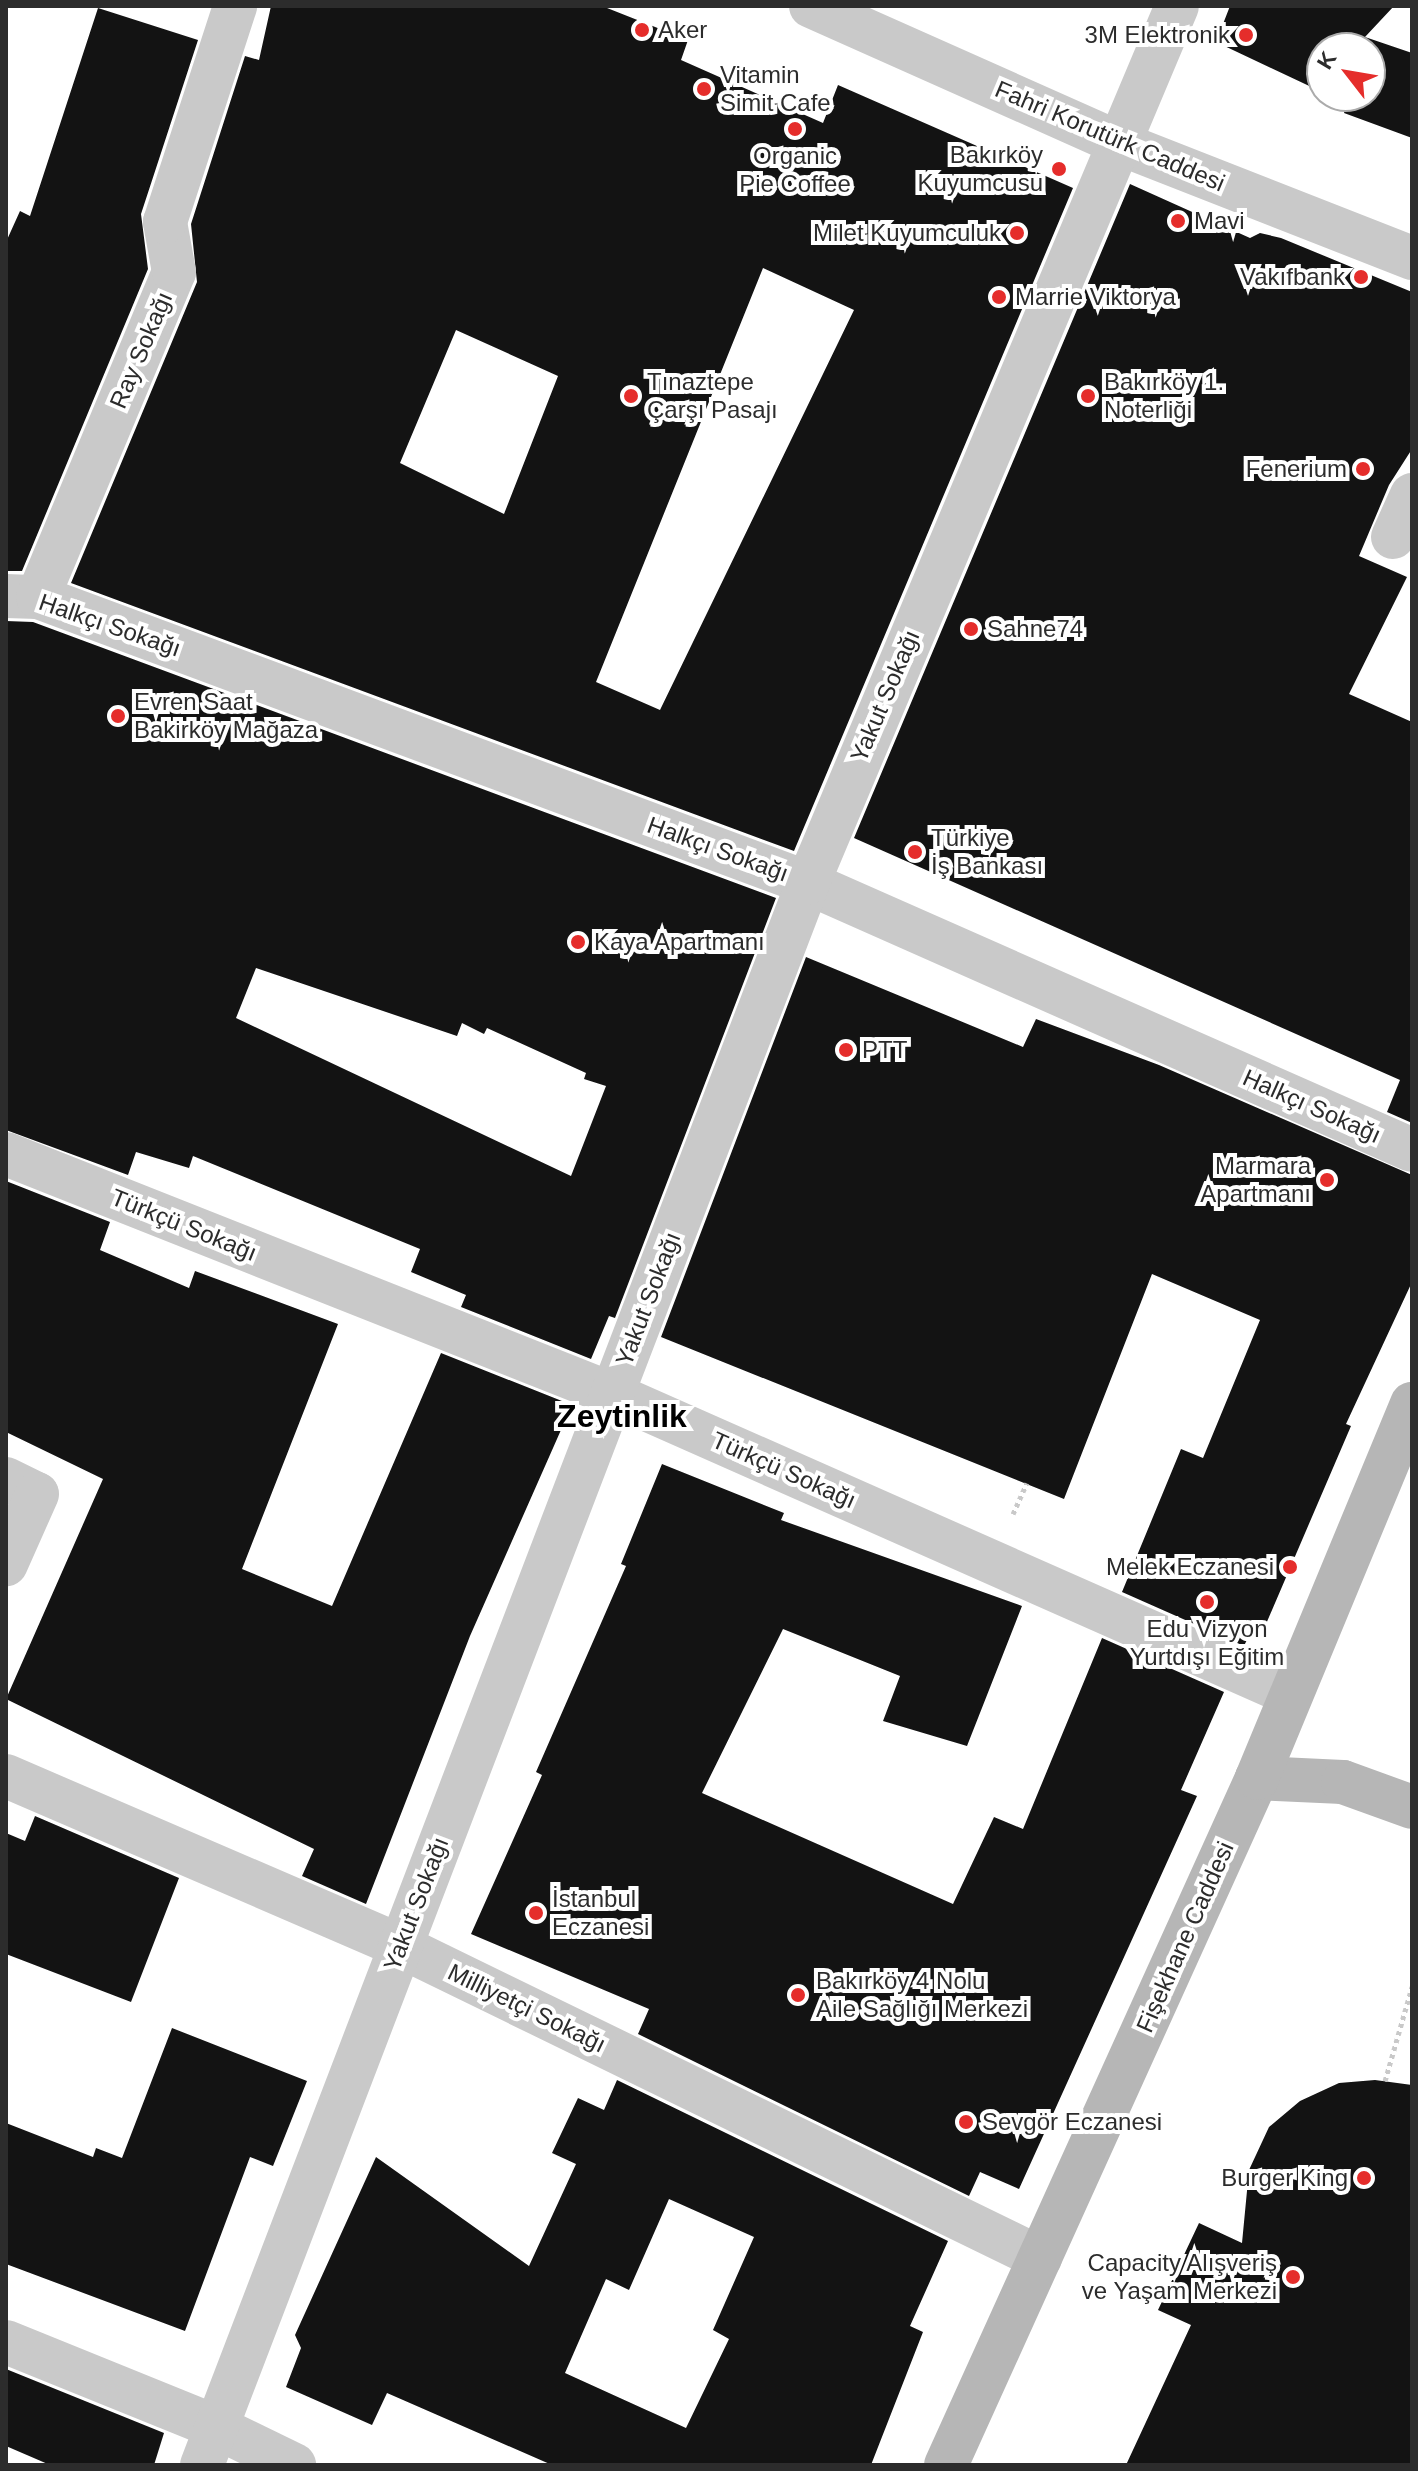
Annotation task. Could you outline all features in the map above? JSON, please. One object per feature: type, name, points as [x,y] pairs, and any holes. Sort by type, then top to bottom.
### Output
[{"type":"main road","name":"Fişekhane Caddesi","points":[[946,2465],[1257,1778],[1288,1693],[1412,1404]]},
{"type":"main road","points":[[1257,1778],[1343,1782],[1412,1807]]},
{"type":"street","name":"Ray Sokağı","points":[[22,596],[174,272],[165,222],[235,6]]},
{"type":"street","name":"Fahri Korutürk Caddesi","points":[[811,6],[1116,142],[1412,258]]},
{"type":"street","name":"Yakut Sokağı","points":[[209,2446],[808,883],[1116,142],[1177,6]]},
{"type":"street","points":[[1393,537],[1412,495]]},
{"type":"street","name":"Halkçı Sokağı","points":[[22,596],[808,883],[1412,1150]]},
{"type":"street","name":"Türkçü Sokağı","points":[[6,1154],[612,1394],[1288,1693]]},
{"type":"street","points":[[6,1479],[37,1494],[6,1564]]},
{"type":"street","name":"Milliyetçi Sokağı","points":[[6,1776],[400,1946],[1040,2258]]},
{"type":"street","points":[[6,2342],[209,2446],[294,2465]]},
{"type":"path","points":[[1385,2081],[1412,1987]]},
{"type":"building","points":[[271,6],[602,6],[688,40],[681,60],[823,123],[838,85],[1073,188],[794,851],[71,583],[197,282],[191,224],[245,56],[259,60]],"holes":[[[763,268],[854,310],[660,710],[596,682]],[[456,330],[558,376],[504,514],[400,463]]]},
{"type":"building","points":[[1230,6],[1394,6],[1370,32],[1306,32],[1306,84],[1216,42]]},
{"type":"building","points":[[98,8],[198,40],[141,214],[148,269],[22,571],[6,571],[6,242],[20,211],[30,216]]},
{"type":"building","points":[[1386,44],[1412,53],[1412,138],[1344,113],[1386,112]]},
{"type":"building","points":[[1130,184],[1250,238],[1260,233],[1281,238],[1412,292],[1412,449],[1389,485],[1359,556],[1407,577],[1349,694],[1412,722],[1412,1123],[1387,1112],[1400,1080],[854,838]]},
{"type":"building","points":[[6,621],[33,622],[776,898],[615,1318],[609,1316],[591,1359],[461,1307],[466,1295],[411,1272],[420,1249],[193,1156],[189,1168],[136,1152],[128,1175],[6,1130]],"holes":[[[256,968],[457,1036],[462,1023],[484,1034],[487,1028],[586,1073],[584,1079],[606,1086],[571,1176],[236,1018]]]},
{"type":"building","points":[[806,957],[1023,1047],[1036,1019],[1159,1065],[1412,1175],[1412,1282],[1346,1424],[1351,1426],[1263,1631],[1253,1627],[1244,1646],[1122,1592],[1181,1449],[1203,1458],[1260,1320],[1152,1274],[1064,1499],[661,1337]]},
{"type":"building","points":[[6,1181],[110,1222],[100,1250],[189,1288],[195,1271],[338,1324],[242,1569],[332,1606],[441,1353],[572,1405],[470,1636],[366,1904],[302,1876],[314,1849],[6,1699],[103,1479],[6,1432]]},
{"type":"building","points":[[662,1464],[784,1513],[781,1520],[1022,1606],[967,1746],[883,1721],[900,1676],[783,1629],[702,1793],[953,1904],[994,1817],[1023,1829],[1102,1638],[1224,1692],[1181,1790],[1197,1796],[1019,2189],[980,2172],[969,2196],[638,2034],[649,2009],[471,1934],[542,1775],[536,1772],[626,1566],[621,1564]]},
{"type":"building","points":[[35,1816],[179,1878],[131,2002],[6,1954],[6,1833],[25,1841]]},
{"type":"building","points":[[172,2028],[307,2081],[273,2166],[250,2157],[185,2331],[6,2264],[6,2123],[93,2157],[96,2148],[122,2158]]},
{"type":"building","points":[[617,2080],[948,2241],[910,2326],[923,2332],[871,2465],[552,2465],[387,2393],[372,2425],[286,2387],[301,2348],[295,2335],[376,2157],[529,2266],[576,2164],[552,2153],[578,2098],[604,2110]],"holes":[[[669,2199],[754,2237],[713,2330],[729,2339],[686,2428],[565,2373],[606,2279],[629,2290]]]},
{"type":"building","name":"Capacity Alışveriş ve Yaşam Merkezi","points":[[1375,2080],[1412,2085],[1412,2465],[1126,2465],[1191,2325],[1158,2310],[1199,2223],[1242,2243],[1249,2170],[1269,2127],[1300,2101],[1339,2083]]},
{"type":"building","points":[[6,2369],[164,2433],[154,2465],[50,2465],[6,2446]]},
{"type":"place","name":"Aker","points":[[642,30]]},
{"type":"place","name":"3M Elektronik","points":[[1246,35]]},
{"type":"place","name":"Vitamin Simit Cafe","points":[[704,89]]},
{"type":"place","name":"Organic Pie Coffee","points":[[795,129]]},
{"type":"place","name":"Bakırköy Kuyumcusu","points":[[1059,169]]},
{"type":"place","name":"Mavi","points":[[1178,221]]},
{"type":"place","name":"Milet Kuyumculuk","points":[[1017,233]]},
{"type":"place","name":"Vakıfbank","points":[[1361,277]]},
{"type":"place","name":"Marrie Viktorya","points":[[999,297]]},
{"type":"place","name":"Tınaztepe Çarşı Pasajı","points":[[631,396]]},
{"type":"place","name":"Bakırköy 1. Noterliği","points":[[1088,396]]},
{"type":"place","name":"Fenerium","points":[[1363,469]]},
{"type":"place","name":"Sahne74","points":[[971,629]]},
{"type":"place","name":"Evren Saat Bakirköy Mağaza","points":[[118,716]]},
{"type":"place","name":"Türkiye İş Bankası","points":[[915,852]]},
{"type":"place","name":"Kaya Apartmanı","points":[[578,942]]},
{"type":"place","name":"PTT","points":[[846,1050]]},
{"type":"place","name":"Marmara Apartmanı","points":[[1327,1180]]},
{"type":"place","name":"Melek Eczanesi","points":[[1290,1567]]},
{"type":"place","name":"Edu Vizyon Yurtdışı Eğitim","points":[[1207,1602]]},
{"type":"place","name":"İstanbul Eczanesi","points":[[536,1913]]},
{"type":"place","name":"Bakırköy 4 Nolu Aile Sağlığı Merkezi","points":[[798,1995]]},
{"type":"place","name":"Sevgör Eczanesi","points":[[966,2122]]},
{"type":"place","name":"Burger King","points":[[1364,2178]]},
{"type":"place","name":"Capacity Alışveriş ve Yaşam Merkezi","points":[[1293,2277]]},
{"type":"district","name":"Zeytinlik","points":[[622,1416]]}]
